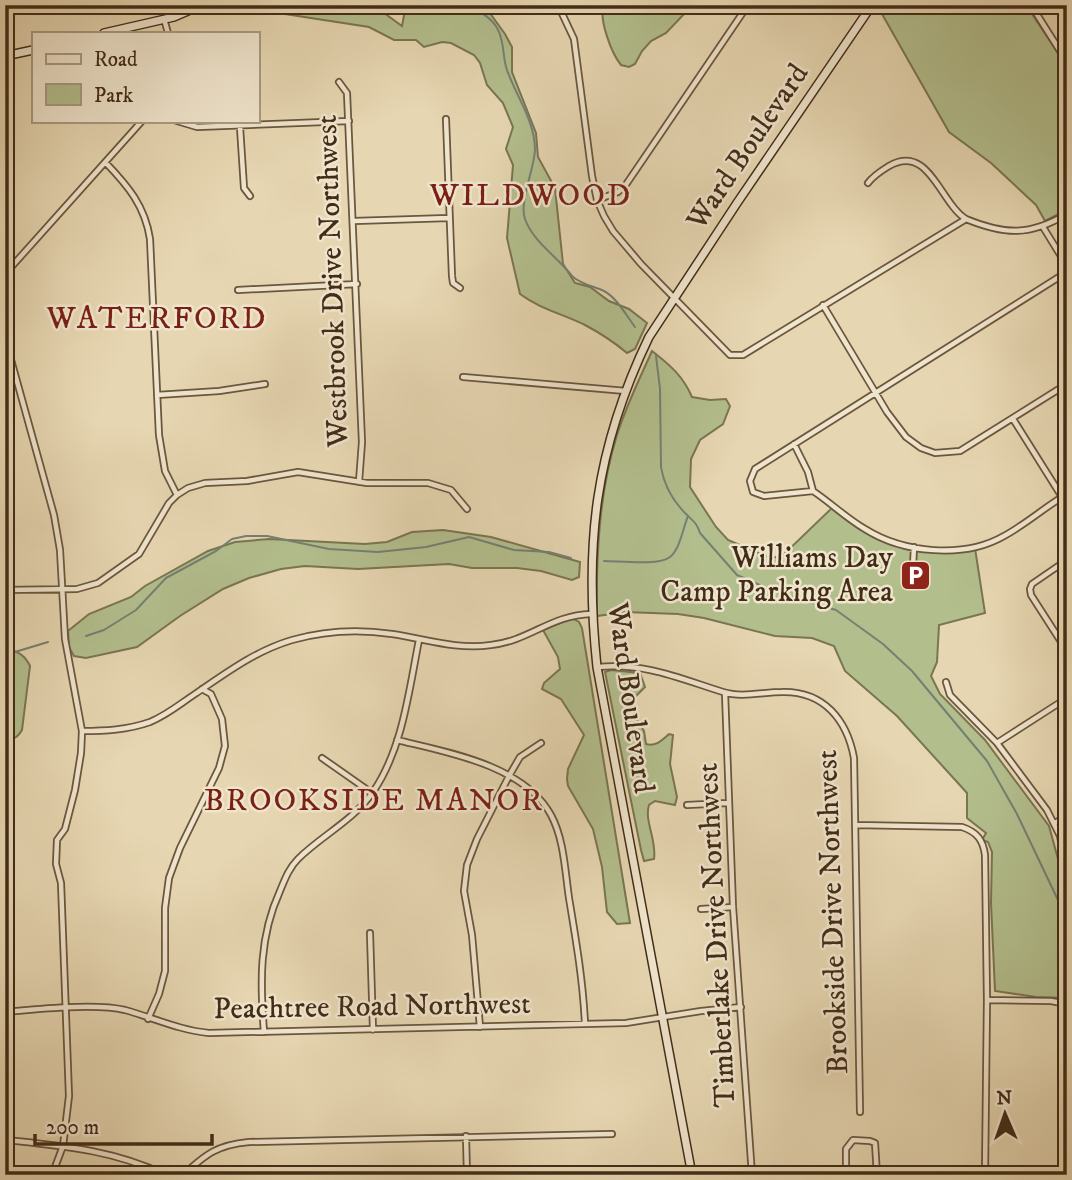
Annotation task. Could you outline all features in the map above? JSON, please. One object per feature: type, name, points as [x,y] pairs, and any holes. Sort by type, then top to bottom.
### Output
[{"type":"main road","points":[[108,32],[164,19],[202,5]]},
{"type":"main road","name":"Ward Boulevard","points":[[692,1175],[597,667],[591,614],[592,544],[596,506],[606,454],[626,391],[649,337],[872,5]]},
{"type":"main road","points":[[5,56],[32,50]]},
{"type":"street","points":[[558,5],[574,39],[597,200],[604,216],[620,241],[730,355],[743,355],[966,219]]},
{"type":"street","points":[[597,200],[618,192],[625,186],[748,5]]},
{"type":"street","points":[[1031,5],[1066,59]]},
{"type":"street","points":[[164,19],[169,32]]},
{"type":"street","name":"Westbrook Drive Northwest","points":[[339,82],[347,93],[349,121],[362,442],[359,482]]},
{"type":"street","points":[[446,119],[453,283],[460,288]]},
{"type":"street","points":[[180,122],[193,127],[240,127],[349,121]]},
{"type":"street","points":[[5,274],[141,122]]},
{"type":"street","points":[[240,127],[244,188],[250,196]]},
{"type":"street","points":[[868,183],[873,176],[899,161],[918,162],[927,170],[956,213],[982,226],[1007,231],[1043,227],[1067,214]]},
{"type":"street","points":[[106,163],[135,195],[146,222],[163,462],[177,495]]},
{"type":"street","points":[[354,221],[449,218]]},
{"type":"street","points":[[1043,227],[1067,266]]},
{"type":"street","points":[[813,491],[759,495],[754,492],[750,481],[755,470],[794,444],[1067,272]]},
{"type":"street","points":[[239,290],[357,284]]},
{"type":"street","points":[[823,305],[887,412],[906,437],[921,448],[935,453],[960,451],[1067,384]]},
{"type":"street","points":[[5,338],[54,515],[59,543],[66,647],[82,730],[75,790],[65,829],[57,840],[56,851],[61,883],[69,1096],[63,1146],[52,1175]]},
{"type":"street","points":[[463,377],[626,391]]},
{"type":"street","points":[[157,394],[219,391],[265,384]]},
{"type":"street","points":[[794,444],[804,462],[813,491],[865,530],[891,542],[939,550],[989,543],[1004,537],[1065,496],[1013,419]]},
{"type":"street","points":[[5,590],[83,588],[98,583],[129,562],[145,546],[169,503],[177,495],[188,488],[205,483],[247,481],[298,472],[359,482],[435,484],[451,491],[467,509]]},
{"type":"street","points":[[913,566],[914,547]]},
{"type":"street","points":[[1067,560],[1032,584],[1030,589],[1031,595],[1067,651]]},
{"type":"street","points":[[82,730],[119,730],[152,721],[260,652],[306,637],[331,632],[369,632],[457,646],[492,645],[521,638],[566,616],[591,614]]},
{"type":"street","points":[[264,1032],[262,956],[267,926],[289,870],[306,852],[346,822],[372,793],[397,740],[419,640]]},
{"type":"street","name":"Brookside Drive Northwest","points":[[597,667],[646,668],[689,679],[726,693],[796,692],[816,699],[832,709],[847,730],[854,758],[860,1112]]},
{"type":"street","points":[[946,682],[950,695],[997,743],[1031,785],[1055,823],[1067,872]]},
{"type":"street","points":[[148,1019],[165,971],[165,908],[169,878],[180,848],[219,768],[225,746],[222,719],[211,694],[202,690]]},
{"type":"street","name":"Timberlake Drive Northwest","points":[[726,693],[733,907],[752,1175]]},
{"type":"street","points":[[997,743],[1067,698]]},
{"type":"street","points":[[397,740],[460,756],[509,776],[547,808],[558,833],[581,967],[585,1024]]},
{"type":"street","points":[[480,1027],[465,879],[468,857],[520,757],[541,743]]},
{"type":"street","points":[[322,758],[372,793]]},
{"type":"street","points":[[687,805],[728,803]]},
{"type":"street","points":[[1055,823],[1067,816]]},
{"type":"street","points":[[855,825],[962,827],[974,832],[982,840],[985,855],[987,1000],[985,1175]]},
{"type":"street","points":[[701,909],[733,907]]},
{"type":"street","points":[[370,933],[373,1030]]},
{"type":"street","points":[[987,1000],[1051,1001],[1067,1004]]},
{"type":"street","name":"Peachtree Road Northwest","points":[[5,1012],[124,1010],[190,1031],[264,1032],[626,1023],[741,1007]]},
{"type":"street","points":[[183,1175],[206,1154],[231,1144],[612,1134]]},
{"type":"street","points":[[466,1136],[467,1175]]},
{"type":"street","points":[[7,1140],[119,1156],[166,1175]]},
{"type":"street","points":[[846,1175],[846,1149],[853,1140],[875,1143],[877,1175]]},
{"type":"green space","points":[[227,5],[373,5],[402,26],[406,5],[484,5],[512,47],[512,72],[536,133],[538,157],[555,188],[563,264],[575,283],[590,287],[609,301],[629,309],[647,323],[635,349],[627,353],[591,328],[536,304],[520,294],[507,238],[513,165],[506,149],[513,127],[503,103],[487,85],[480,63],[474,55],[451,43],[442,42],[424,47],[416,40],[394,40],[369,27]]},
{"type":"green space","points":[[604,5],[685,5],[687,11],[666,33],[651,41],[635,64],[629,67],[621,65],[610,45],[604,27]]},
{"type":"green space","points":[[1026,5],[1067,66],[1067,210],[1045,221],[1036,205],[991,163],[949,132],[878,7]]},
{"type":"green space","points":[[652,351],[675,371],[692,397],[726,399],[730,406],[723,424],[700,440],[691,459],[690,487],[716,527],[728,540],[763,555],[780,558],[833,507],[859,529],[889,544],[931,551],[975,548],[985,613],[939,625],[937,662],[931,676],[940,694],[985,740],[1049,826],[1067,892],[1067,998],[995,991],[991,903],[992,852],[988,842],[982,840],[986,833],[967,818],[967,793],[897,716],[845,671],[834,646],[812,638],[775,636],[678,614],[625,612],[597,616],[598,548],[606,479],[621,424]]},
{"type":"green space","points":[[443,530],[491,537],[580,562],[579,577],[572,580],[541,571],[472,568],[449,564],[358,569],[305,566],[281,569],[223,589],[137,647],[86,658],[74,656],[69,647],[68,631],[89,614],[131,597],[145,586],[208,551],[235,542],[269,539],[365,544],[387,542],[412,532]]},
{"type":"green space","points":[[572,618],[579,622],[582,628],[630,923],[617,924],[607,912],[602,867],[593,829],[568,786],[568,769],[584,735],[561,699],[542,689],[544,683],[560,669],[558,657],[543,630]]},
{"type":"green space","points":[[5,649],[20,654],[30,666],[22,730],[15,737],[8,739],[5,739]]},
{"type":"green space","points":[[611,670],[640,673],[645,687],[634,698],[631,710],[644,731],[646,744],[656,744],[669,734],[673,735],[670,764],[677,797],[675,805],[655,801],[649,805],[648,818],[654,859],[644,861],[605,672]]},
{"type":"waterway","points":[[468,5],[488,17],[497,28],[507,70],[532,129],[535,150],[524,204],[525,219],[529,227],[573,277],[613,298],[635,327]]},
{"type":"waterway","points":[[656,356],[660,389],[661,467],[677,504],[737,575],[776,592],[836,610],[883,644],[912,671],[987,761],[1017,814],[1067,919]]},
{"type":"waterway","points":[[604,561],[665,560],[679,544],[688,516]]},
{"type":"waterway","points":[[86,636],[104,630],[136,610],[166,578],[216,551],[232,539],[246,536],[267,536],[329,549],[378,552],[426,547],[469,537],[514,550],[549,552],[571,558]]},
{"type":"waterway","points":[[5,655],[48,642]]},
{"type":"place","name":"Williams Day Camp Parking Area","points":[[916,575]]},
{"type":"district","name":"WILDWOOD","points":[[531,196]]},
{"type":"district","name":"WATERFORD","points":[[157,319]]},
{"type":"district","name":"BROOKSIDE MANOR","points":[[374,801]]}]
